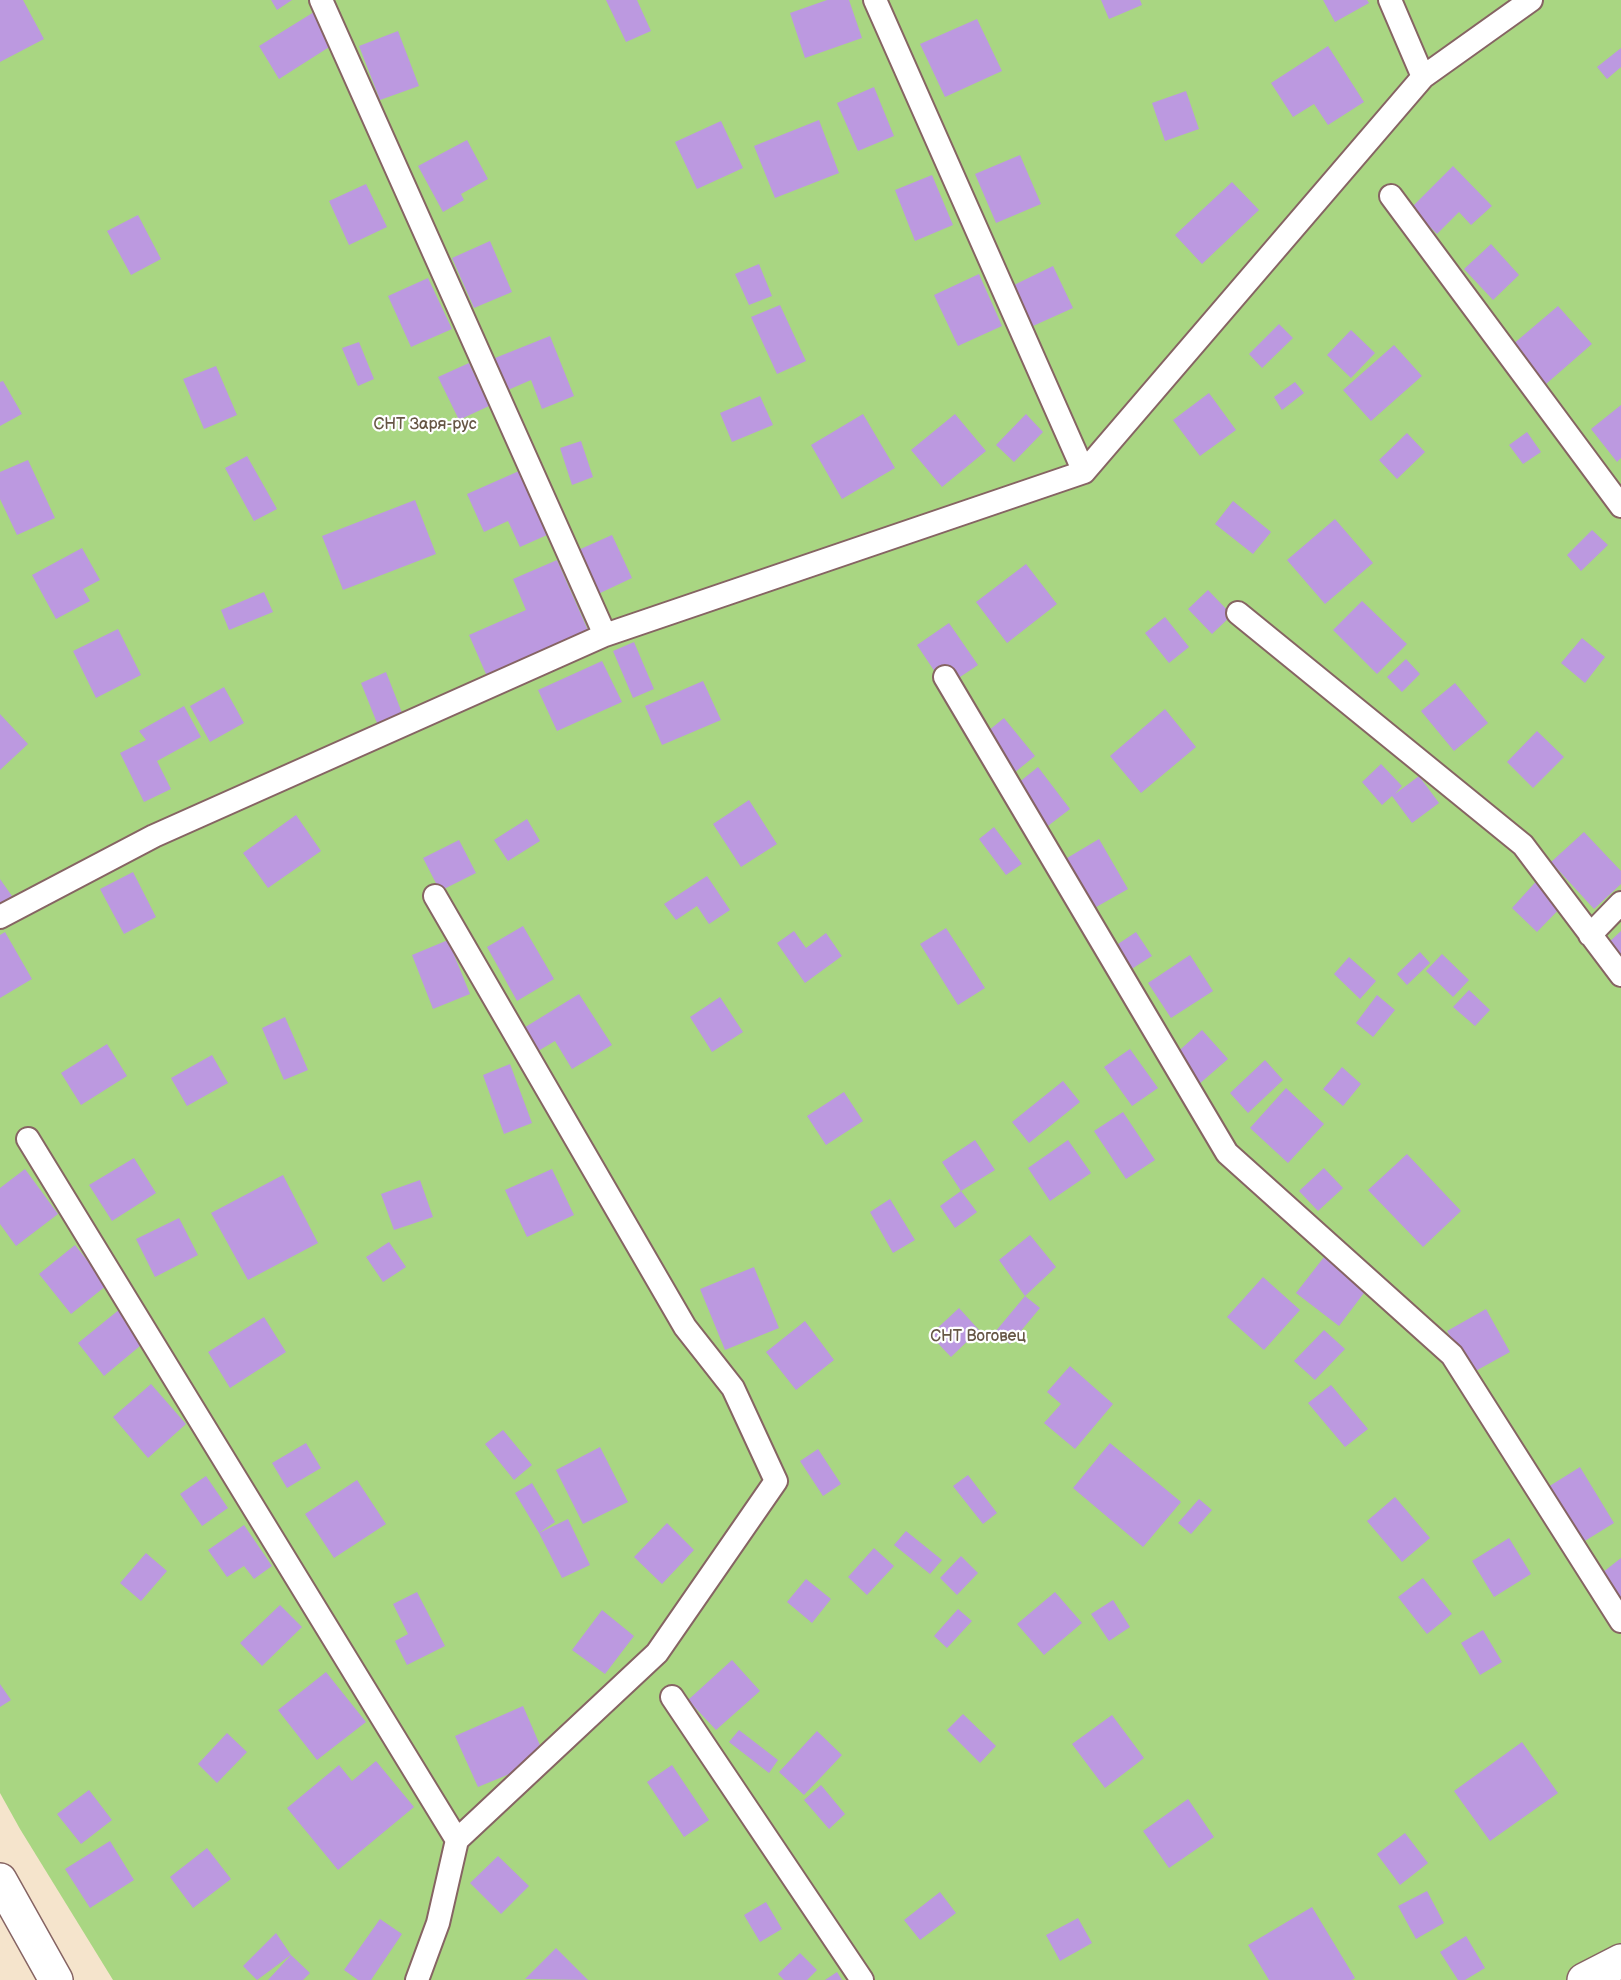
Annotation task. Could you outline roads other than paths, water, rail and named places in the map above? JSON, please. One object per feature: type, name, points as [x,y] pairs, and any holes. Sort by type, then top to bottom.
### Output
[{"type":"street","points":[[0,1880],[56,1980]]},
{"type":"street","points":[[1584,1980],[1621,1961]]},
{"type":"lane","points":[[321,0],[605,635]]},
{"type":"lane","points":[[876,0],[1084,472]]},
{"type":"lane","points":[[1390,0],[1423,77]]},
{"type":"lane","points":[[0,917],[154,836],[605,635],[1084,472],[1423,77],[1531,0]]},
{"type":"lane","points":[[1391,196],[1621,506]]},
{"type":"lane","points":[[1238,613],[1523,845],[1621,975]]},
{"type":"lane","points":[[945,677],[1227,1153],[1452,1355],[1621,1620]]},
{"type":"lane","points":[[417,1980],[438,1923],[458,1840],[657,1653],[776,1481],[733,1388],[685,1327],[435,896]]},
{"type":"lane","points":[[1590,934],[1621,903]]},
{"type":"lane","points":[[28,1138],[458,1840]]},
{"type":"lane","points":[[672,1697],[862,1980]]},
{"type":"park label","name":"СНТ Заря-рус","points":[[425,425]]},
{"type":"park label","name":"СНТ Воговец","points":[[978,1337]]}]
